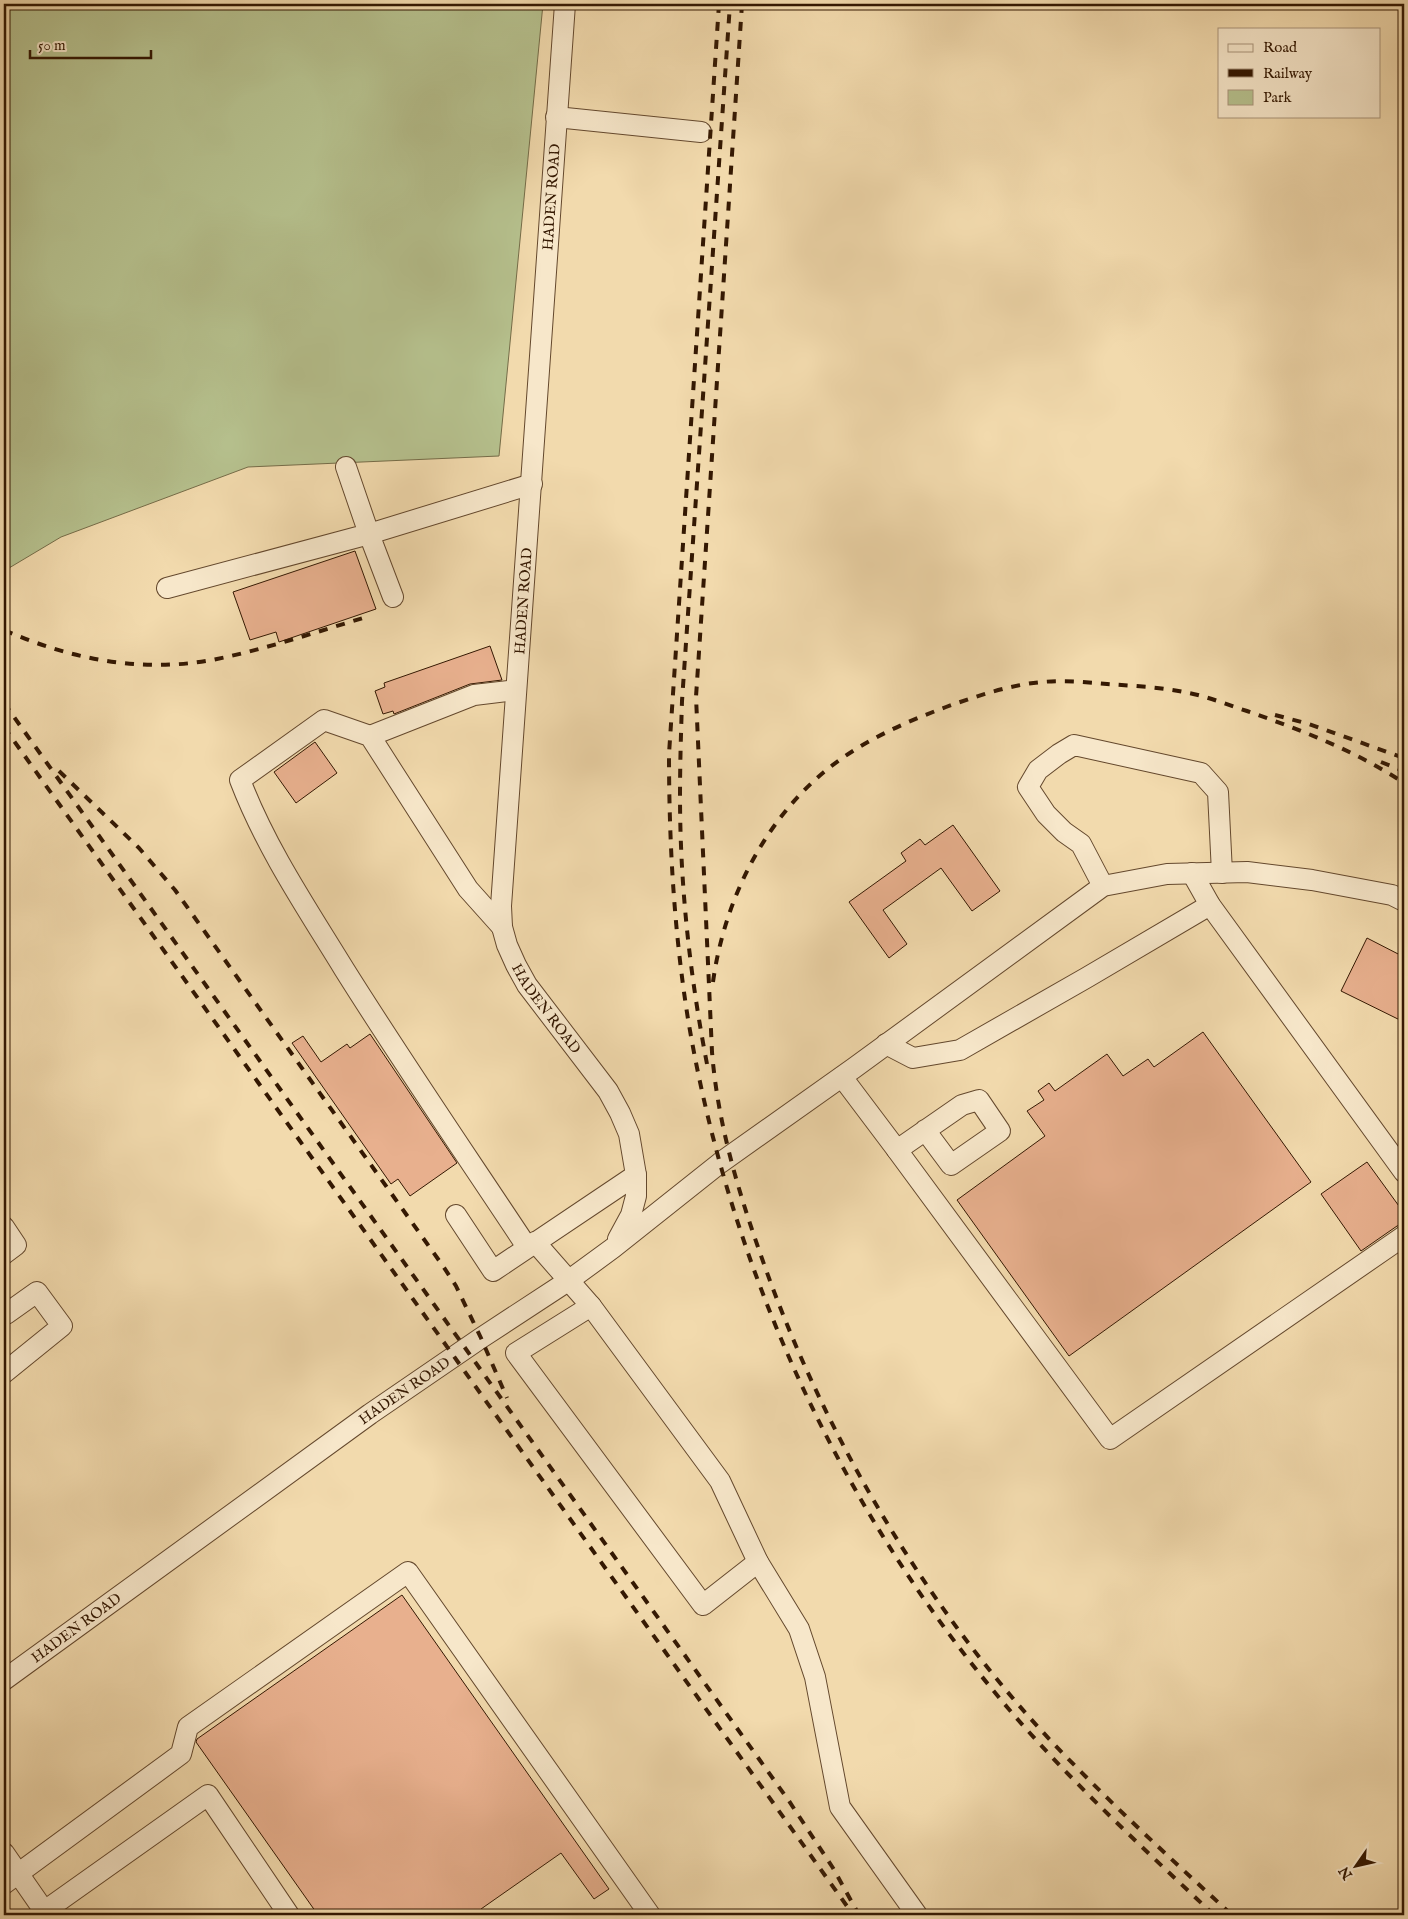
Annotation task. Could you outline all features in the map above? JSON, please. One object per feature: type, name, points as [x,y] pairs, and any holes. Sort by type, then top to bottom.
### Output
[{"type":"street","name":"HADEN ROAD","points":[[4,1680],[370,1414],[473,1343],[568,1281],[613,1248],[631,1215],[636,1196],[636,1175],[629,1134],[620,1113],[608,1091],[527,985],[507,945],[502,927],[501,906],[565,4]]},
{"type":"street","points":[[556,117],[701,132]]},
{"type":"street","points":[[346,466],[393,597]]},
{"type":"street","points":[[167,588],[369,534],[532,484]]},
{"type":"street","points":[[370,736],[474,695],[516,690]]},
{"type":"street","points":[[502,927],[468,889],[370,736],[324,720],[240,780],[253,814],[284,872],[391,1043],[531,1244],[591,1306],[720,1481],[758,1562],[799,1629],[815,1678],[840,1807],[917,1915]]},
{"type":"street","points":[[1104,886],[1080,844],[1064,832],[1046,814],[1028,787],[1038,770],[1074,745],[1201,773],[1218,792],[1222,873]]},
{"type":"street","points":[[613,1248],[720,1163],[1104,886],[1167,874],[1247,872],[1312,880],[1392,895],[1404,901]]},
{"type":"street","points":[[1192,873],[1210,905],[1404,1172]]},
{"type":"street","points":[[886,1044],[913,1058],[960,1050],[1210,905]]},
{"type":"street","points":[[842,1076],[1110,1439],[1404,1236]]},
{"type":"street","points":[[897,1150],[925,1130]]},
{"type":"street","points":[[456,1216],[493,1271],[636,1175]]},
{"type":"street","points":[[4,1227],[16,1245],[4,1254]]},
{"type":"street","points":[[4,1373],[62,1326],[37,1292],[6,1314]]},
{"type":"street","points":[[591,1306],[516,1353],[703,1605],[758,1562]]},
{"type":"street","points":[[11,1878],[181,1754],[188,1727],[408,1572],[650,1915]]},
{"type":"street","points":[[4,1852],[11,1878],[43,1914],[208,1795],[289,1915]]},
{"type":"green space","points":[[4,4],[543,4],[499,456],[248,467],[61,537],[4,571]]},
{"type":"building","points":[[355,551],[376,609],[279,642],[276,632],[250,640],[233,592]]},
{"type":"building","points":[[490,646],[502,680],[470,684],[394,714],[393,711],[383,714],[375,691],[385,687],[384,683]]},
{"type":"building","points":[[315,742],[337,773],[296,803],[274,772]]},
{"type":"building","points":[[953,825],[1000,891],[972,911],[941,868],[883,910],[907,944],[889,958],[849,902],[906,861],[901,853],[920,839],[925,845]]},
{"type":"building","points":[[1367,938],[1404,957],[1404,1022],[1341,991]]},
{"type":"building","points":[[1203,1032],[1311,1182],[1069,1356],[957,1200],[1045,1136],[1027,1111],[1044,1100],[1038,1091],[1049,1083],[1055,1091],[1107,1054],[1123,1076],[1148,1059],[1154,1067]]},
{"type":"building","points":[[370,1034],[457,1163],[410,1196],[398,1179],[391,1184],[292,1043],[303,1036],[321,1062],[347,1044],[350,1048]]},
{"type":"building","points":[[1367,1162],[1404,1213],[1404,1224],[1397,1226],[1361,1251],[1321,1194]]},
{"type":"building","points":[[402,1595],[609,1889],[594,1899],[561,1853],[481,1909],[486,1915],[318,1915],[196,1742],[197,1739]]},
{"type":"railway","points":[[719,4],[669,754],[671,854],[679,953],[688,1019],[707,1113],[732,1206],[764,1296],[801,1385],[845,1471],[893,1553],[948,1632],[1031,1735],[1108,1814],[1214,1915]]},
{"type":"railway","points":[[707,1064],[691,964],[684,897],[680,830],[682,701],[730,4]]},
{"type":"railway","points":[[742,4],[696,697],[712,1052],[719,1107],[731,1161],[765,1267],[818,1395],[850,1458],[885,1520],[923,1579],[964,1637],[1007,1692],[1053,1743],[1119,1809],[1232,1915]]},
{"type":"railway","points":[[4,630],[54,649],[80,656],[106,661],[158,665],[185,664],[231,656],[363,618]]},
{"type":"railway","points":[[713,982],[718,952],[726,923],[749,866],[782,816],[802,793],[838,761],[882,734],[930,713],[993,692],[1030,683],[1067,681],[1169,689],[1189,693],[1247,711],[1308,734],[1367,761],[1404,783]]},
{"type":"railway","points":[[4,703],[789,1801],[833,1868],[859,1915]]},
{"type":"railway","points":[[1275,715],[1309,724],[1404,758]]},
{"type":"railway","points":[[4,727],[849,1909]]},
{"type":"railway","points":[[1381,762],[1404,771]]},
{"type":"railway","points":[[59,771],[139,848],[175,890],[443,1266],[456,1286],[507,1398]]}]
